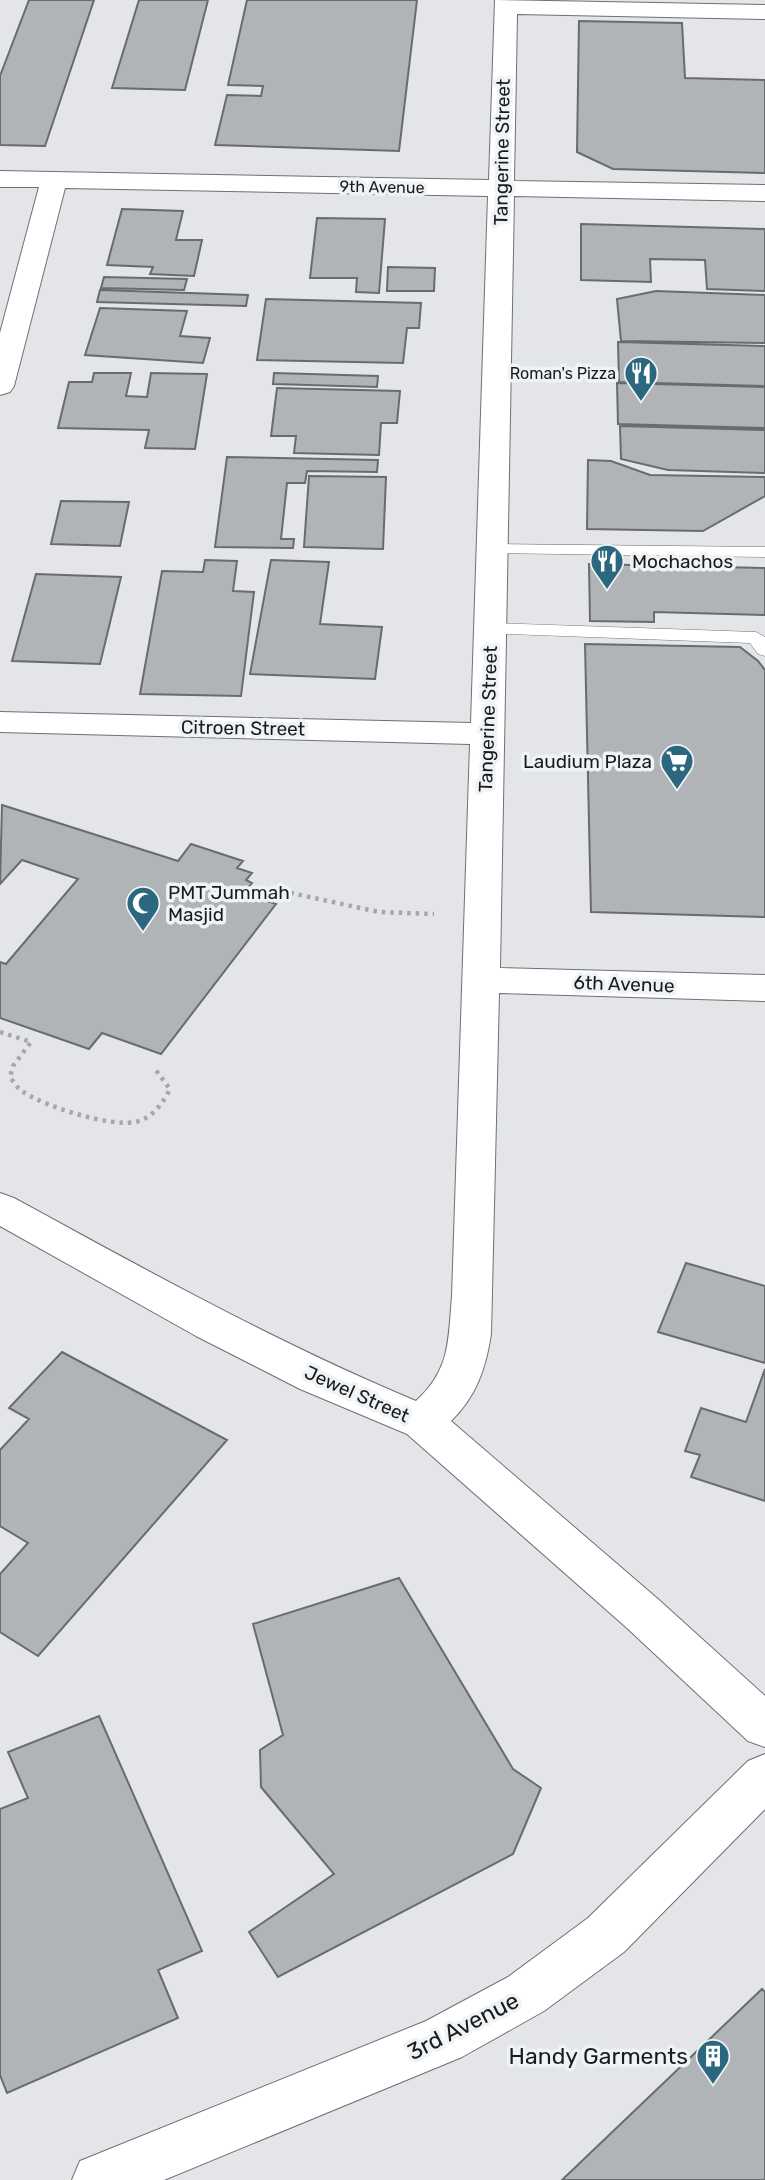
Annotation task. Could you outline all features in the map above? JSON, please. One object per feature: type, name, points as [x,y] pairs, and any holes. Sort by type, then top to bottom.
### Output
[{"type":"street","points":[[506,4],[765,12]]},
{"type":"street","name":"Tangerine Street","points":[[422,1422],[451,1392],[467,1348],[473,1296],[506,4]]},
{"type":"street","name":"9th Avenue","points":[[0,179],[765,193]]},
{"type":"street","points":[[0,386],[54,180]]},
{"type":"street","name":"Citroen Street","points":[[0,722],[486,734]]},
{"type":"street","name":"6th Avenue","points":[[482,979],[765,988]]},
{"type":"street","name":"Jewel Street","points":[[0,1208],[211,1325],[315,1377],[422,1422],[643,1614],[765,1726]]},
{"type":"street","name":"3rd Avenue","points":[[100,2180],[444,2039],[526,1994],[606,1935],[765,1776]]},
{"type":"lane","points":[[494,549],[765,552]]},
{"type":"lane","points":[[490,629],[756,638],[765,650]]},
{"type":"path","points":[[282,891],[379,912],[483,917]]},
{"type":"path","points":[[0,1032],[31,1042],[13,1066],[10,1077],[25,1094],[112,1123],[134,1123],[151,1115],[164,1100],[170,1089],[155,1069]]},
{"type":"building","points":[[29,0],[94,0],[45,146],[0,145],[0,76]]},
{"type":"building","points":[[139,0],[208,0],[185,90],[112,88]]},
{"type":"building","points":[[247,0],[417,0],[399,151],[215,145],[227,95],[261,96],[263,86],[228,85]]},
{"type":"building","points":[[579,21],[682,23],[685,78],[765,80],[765,173],[613,169],[577,152]]},
{"type":"building","points":[[122,209],[183,211],[176,240],[202,240],[194,276],[150,274],[153,267],[107,265]]},
{"type":"building","points":[[317,218],[385,219],[379,293],[356,292],[357,278],[310,278]]},
{"type":"building","points":[[581,224],[765,229],[765,291],[707,289],[705,260],[650,259],[651,282],[581,280]]},
{"type":"building","points":[[388,267],[435,268],[434,291],[387,291]]},
{"type":"building","points":[[104,277],[187,279],[184,290],[101,288]]},
{"type":"building","points":[[100,290],[248,295],[246,306],[97,302]]},
{"type":"building","points":[[656,291],[765,295],[765,343],[621,341],[617,299]]},
{"type":"building","points":[[266,299],[421,303],[419,328],[407,328],[403,363],[257,360]]},
{"type":"building","points":[[100,308],[187,311],[180,336],[210,338],[203,363],[85,355]]},
{"type":"building","points":[[618,342],[765,346],[765,386],[619,382]]},
{"type":"building","points":[[94,373],[131,373],[126,396],[147,397],[151,373],[207,374],[195,449],[145,448],[149,430],[58,428],[69,382],[92,382]]},
{"type":"building","points":[[274,373],[378,376],[377,387],[273,384]]},
{"type":"building","points":[[617,383],[765,387],[765,428],[618,424]]},
{"type":"building","points":[[277,388],[400,391],[397,423],[381,423],[379,455],[294,453],[296,436],[271,436]]},
{"type":"building","points":[[620,426],[765,430],[765,473],[668,470],[621,459]]},
{"type":"building","points":[[227,457],[378,460],[377,472],[307,471],[305,483],[287,483],[281,539],[294,539],[293,548],[215,547]]},
{"type":"building","points":[[588,460],[611,461],[650,475],[765,477],[765,496],[703,531],[587,529]]},
{"type":"building","points":[[309,476],[386,477],[383,549],[304,547]]},
{"type":"building","points":[[61,501],[129,502],[120,546],[51,544]]},
{"type":"building","points":[[205,560],[237,561],[233,591],[254,592],[241,696],[140,694],[162,571],[203,572]]},
{"type":"building","points":[[271,560],[329,562],[320,624],[382,627],[375,679],[250,674]]},
{"type":"building","points":[[589,564],[765,568],[765,615],[654,612],[654,622],[590,621]]},
{"type":"building","points":[[36,574],[121,577],[100,664],[12,661]]},
{"type":"building","name":"Laudium Plaza","points":[[585,644],[740,647],[765,670],[765,917],[591,912]]},
{"type":"building","name":"PMT Jummah Masjid","points":[[2,805],[178,861],[191,844],[243,861],[237,868],[252,873],[246,880],[252,883],[244,893],[276,904],[161,1054],[102,1033],[89,1049],[0,1018],[0,962],[6,964],[78,879],[22,860],[0,884]]},
{"type":"building","points":[[686,1263],[765,1286],[765,1363],[658,1332]]},
{"type":"building","points":[[62,1352],[227,1440],[38,1656],[0,1632],[0,1574],[28,1543],[0,1526],[0,1450],[29,1419],[9,1408]]},
{"type":"building","points":[[765,1369],[765,1501],[691,1477],[700,1455],[685,1451],[701,1408],[746,1422]]},
{"type":"building","points":[[399,1578],[513,1769],[541,1788],[513,1854],[278,1977],[249,1932],[334,1874],[261,1787],[260,1750],[283,1735],[253,1624]]},
{"type":"building","points":[[99,1716],[202,1951],[158,1970],[178,2018],[7,2093],[0,2075],[0,1809],[28,1798],[8,1752]]},
{"type":"building","name":"Handy Garments","points":[[762,1989],[765,1992],[765,2180],[562,2180]]},
{"type":"place","name":"Roman's Pizza","points":[[641,403]]},
{"type":"place","name":"Mochachos","points":[[607,591]]},
{"type":"place","name":"Laudium Plaza","points":[[677,791]]},
{"type":"place","name":"PMT Jummah Masjid","points":[[143,933]]},
{"type":"place","name":"Handy Garments","points":[[713,2086]]}]
